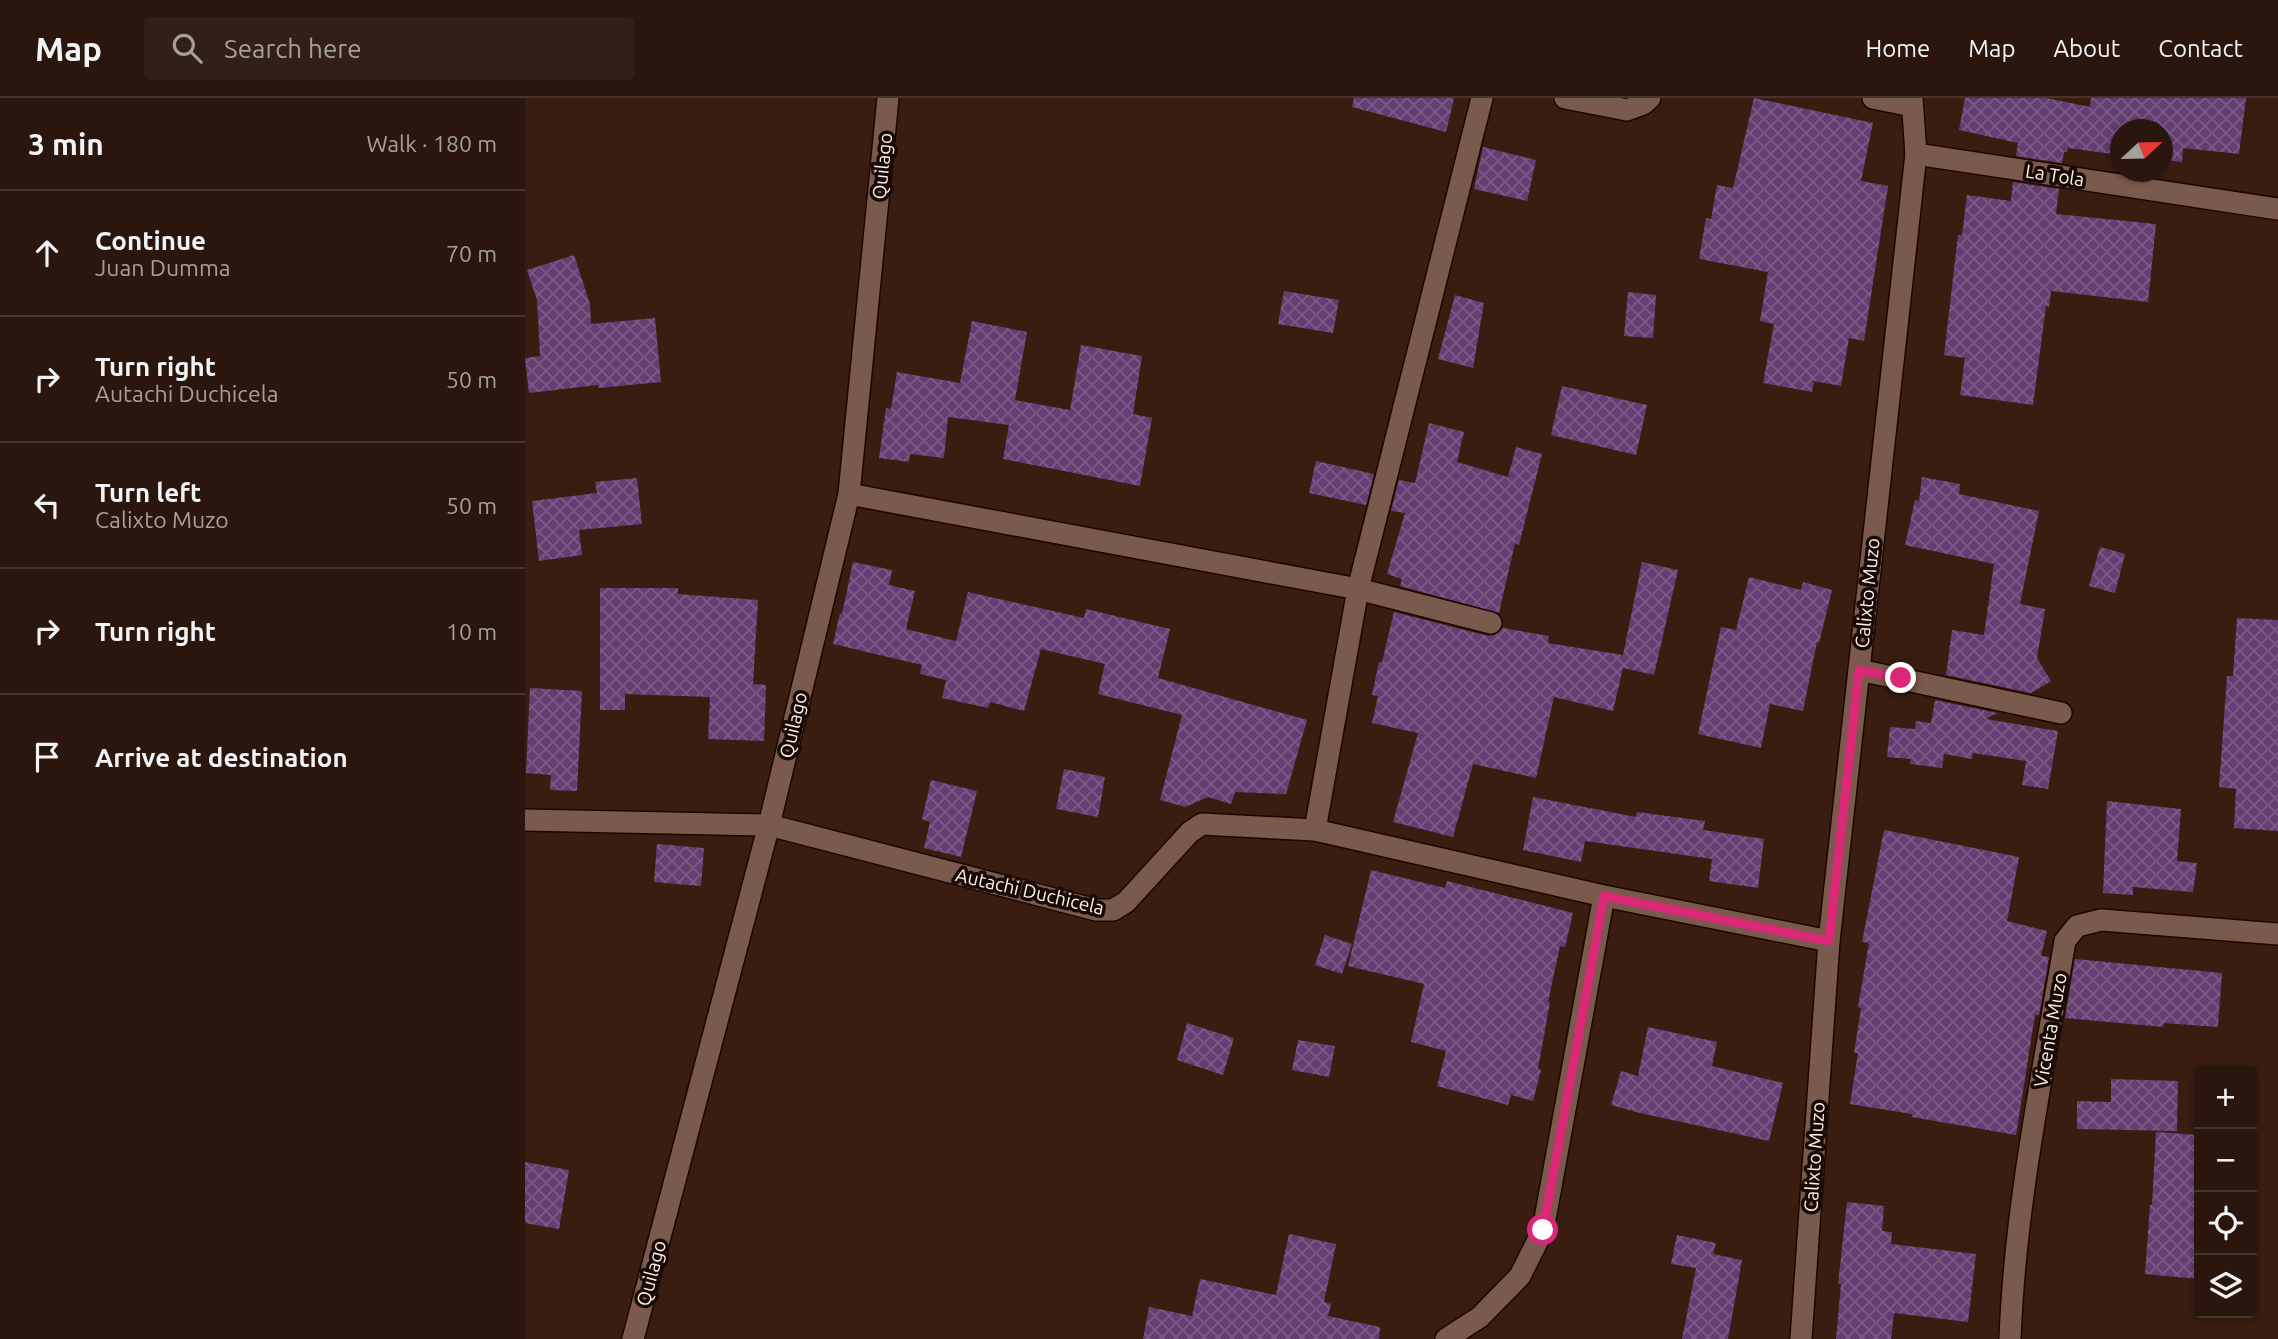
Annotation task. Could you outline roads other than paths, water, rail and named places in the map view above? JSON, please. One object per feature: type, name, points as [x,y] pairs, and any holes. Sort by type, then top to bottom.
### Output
[{"type":"street","name":"Quilago","points":[[633,1339],[769,825],[849,494],[888,98]]},
{"type":"street","points":[[1315,830],[1358,589],[1482,98]]},
{"type":"street","points":[[1565,98],[1627,110],[1650,98]]},
{"type":"street","points":[[1873,98],[1912,102]]},
{"type":"street","name":"Calixto Muzo","points":[[1801,1339],[1829,941],[1916,154],[1912,102]]},
{"type":"street","name":"La Tola","points":[[1916,154],[2278,209]]},
{"type":"street","points":[[849,494],[1358,589],[1491,623]]},
{"type":"street","points":[[1859,670],[2061,713]]},
{"type":"street","name":"Autachi Duchicela","points":[[525,820],[769,825],[1097,910],[1113,910],[1126,902],[1190,832],[1202,824],[1315,830],[1604,896],[1829,941]]},
{"type":"street","points":[[1446,1339],[1480,1317],[1520,1276],[1543,1230],[1604,896]]},
{"type":"street","name":"Vicenta Muzo","points":[[2010,1339],[2012,1282],[2031,1145],[2065,941],[2077,926],[2101,920],[2278,934]]}]
